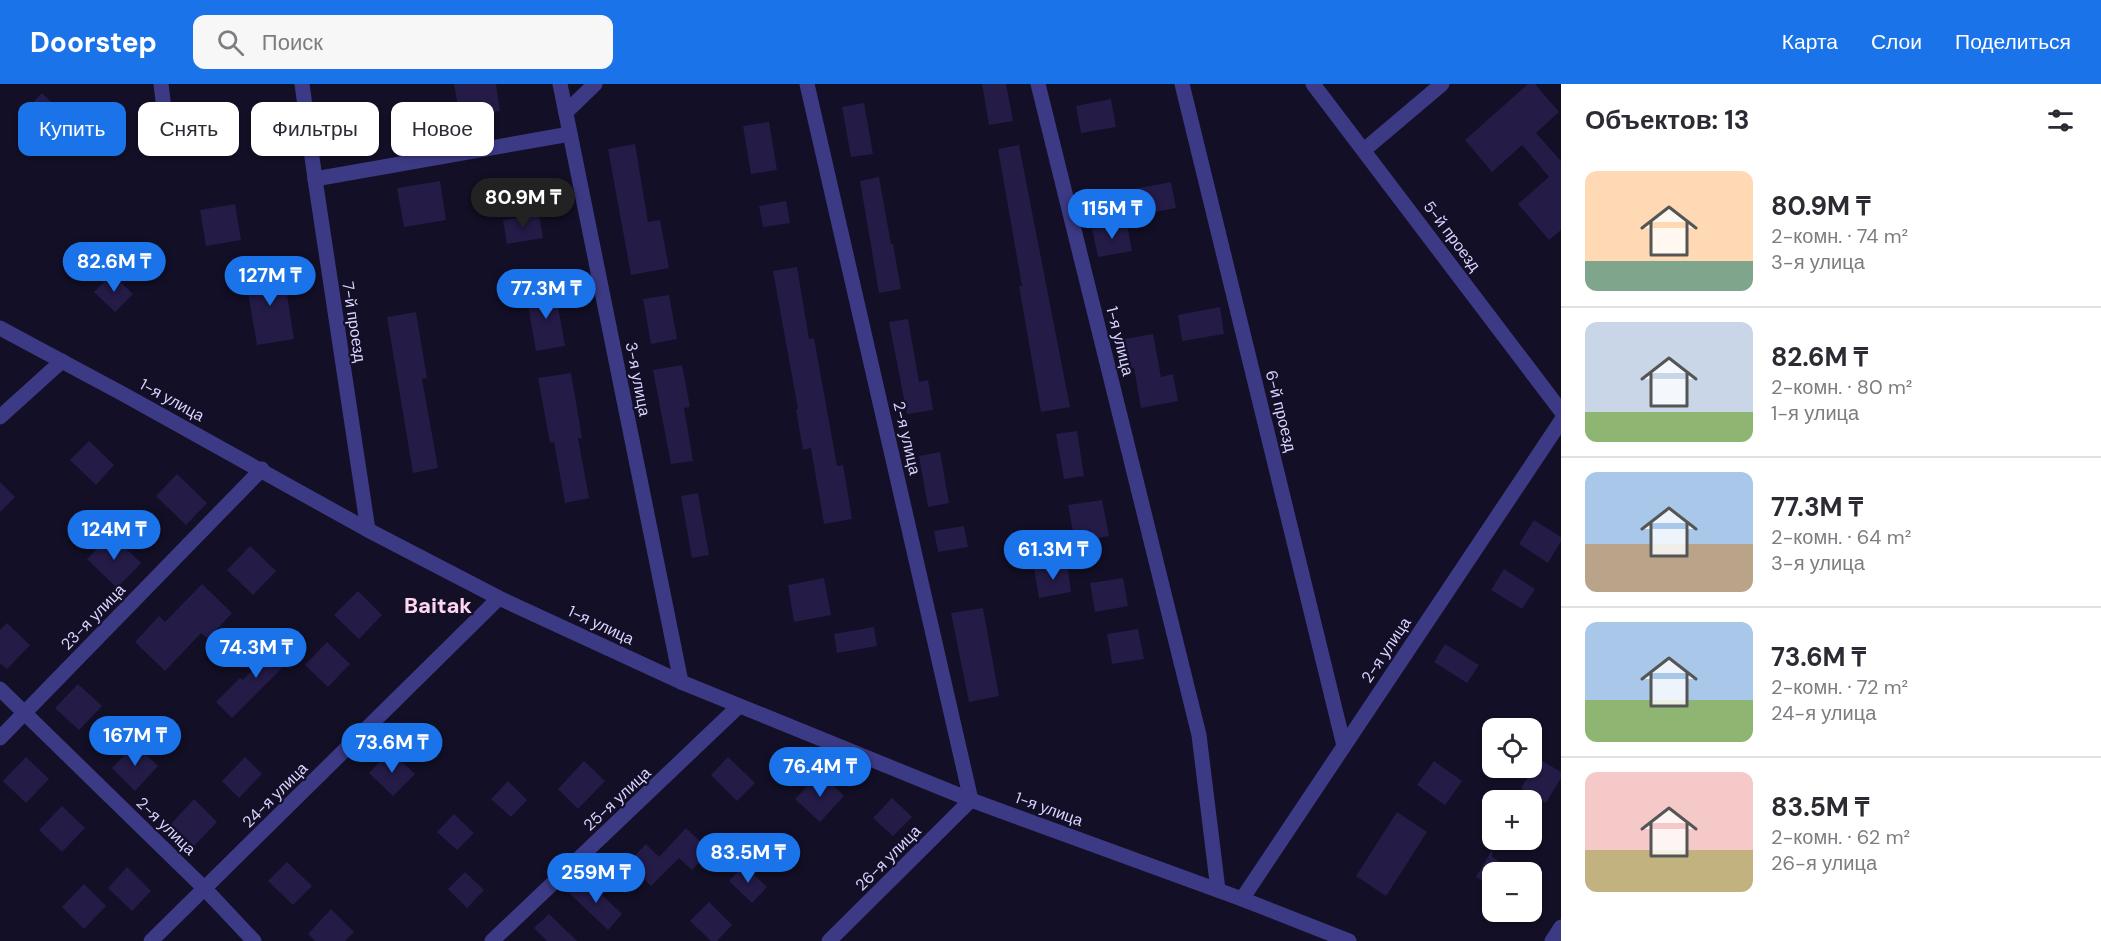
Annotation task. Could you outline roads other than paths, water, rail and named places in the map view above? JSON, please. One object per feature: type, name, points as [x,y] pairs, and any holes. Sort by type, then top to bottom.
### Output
[{"type":"street","points":[[161,84],[163,102]]},
{"type":"street","name":"7-й проезд","points":[[302,84],[368,530]]},
{"type":"street","name":"3-я улица","points":[[560,84],[681,682]]},
{"type":"street","points":[[566,112],[596,84]]},
{"type":"street","name":"2-я улица","points":[[807,84],[971,800]]},
{"type":"street","name":"1-я улица","points":[[1038,84],[1199,735],[1218,890]]},
{"type":"street","name":"6-й проезд","points":[[1182,84],[1344,746]]},
{"type":"street","name":"5-й проезд","points":[[1313,84],[1561,411]]},
{"type":"street","points":[[1364,150],[1442,84]]},
{"type":"street","points":[[315,179],[570,135]]},
{"type":"street","name":"1-я улица","points":[[0,328],[368,530],[499,598],[681,682],[971,800],[1218,890],[1349,941]]},
{"type":"street","points":[[0,417],[62,361]]},
{"type":"street","name":"2-я улица","points":[[1242,899],[1561,421]]},
{"type":"street","name":"23-я улица","points":[[0,738],[262,470]]},
{"type":"street","name":"24-я улица","points":[[152,941],[499,598]]},
{"type":"street","name":"2-я улица","points":[[0,689],[205,889],[254,941]]},
{"type":"street","name":"25-я улица","points":[[492,941],[739,706]]},
{"type":"street","name":"26-я улица","points":[[829,941],[971,800]]},
{"type":"street","points":[[1552,941],[1561,927]]},
{"type":"district","name":"Baitak","points":[[438,605]]}]
